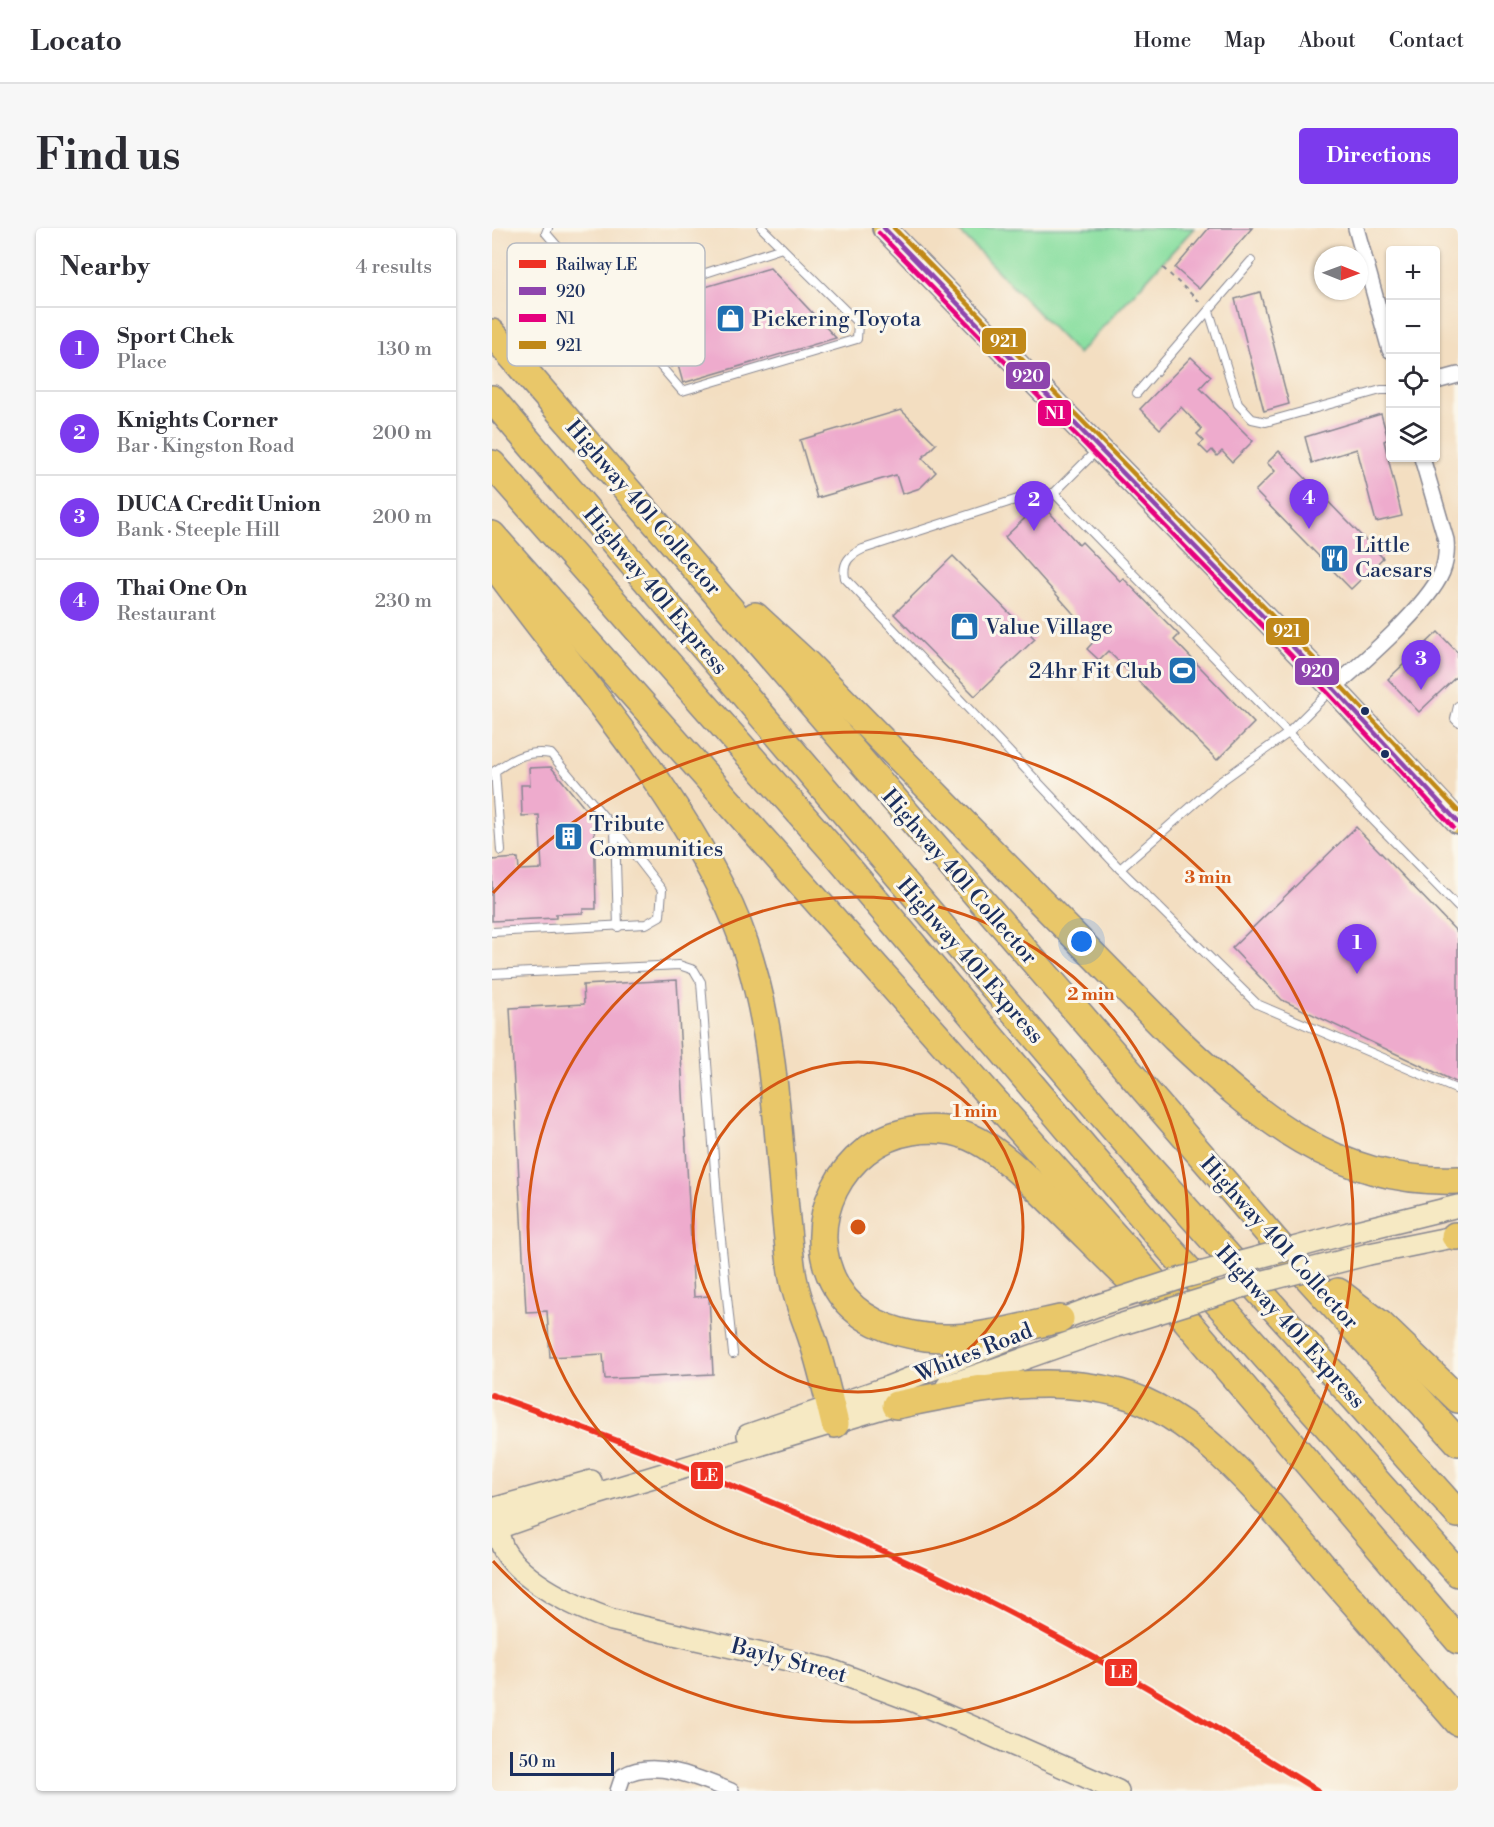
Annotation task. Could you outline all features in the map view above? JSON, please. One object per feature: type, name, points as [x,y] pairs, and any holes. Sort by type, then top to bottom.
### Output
[{"type":"highway","name":"Highway 401 Collector","points":[[492,333],[507,350]]},
{"type":"highway","name":"Highway 401 Collector","points":[[520,366],[1283,1250],[1458,1442]]},
{"type":"highway","name":"Highway 401 Express","points":[[492,399],[1117,1132],[1458,1514]]},
{"type":"highway","name":"Highway 401 Express","points":[[492,464],[829,846],[1169,1248],[1458,1573]]},
{"type":"highway","points":[[663,531],[808,664],[1175,1038],[1233,1092],[1287,1133],[1311,1148],[1349,1164],[1379,1173],[1413,1179],[1458,1180]]},
{"type":"highway","points":[[492,535],[1207,1344],[1458,1640]]},
{"type":"highway","points":[[492,562],[649,767],[701,852],[730,908],[754,976],[771,1057],[792,1276],[833,1416]]},
{"type":"highway","points":[[1060,1319],[988,1335],[940,1338],[892,1330],[871,1320],[837,1288],[826,1255],[827,1210],[830,1196],[847,1167],[873,1144],[905,1132],[926,1129],[948,1130],[969,1137],[1008,1162],[1172,1319],[1207,1344]]},
{"type":"highway","points":[[1283,1250],[1380,1324],[1458,1399]]},
{"type":"highway","points":[[896,1405],[999,1385],[1067,1384],[1121,1393],[1173,1416],[1245,1477],[1458,1722]]},
{"type":"highway","points":[[1394,1503],[1458,1583]]},
{"type":"main road","points":[[884,228],[1333,688],[1458,822]]},
{"type":"main road","name":"Whites Road","points":[[494,1519],[833,1416],[1060,1319],[1185,1277],[1458,1206]]},
{"type":"main road","name":"Whites Road","points":[[833,1416],[896,1405],[1116,1326],[1245,1286],[1369,1254],[1457,1236]]},
{"type":"main road","name":"Bayly Street","points":[[494,1519],[504,1550],[517,1564],[534,1580],[580,1609],[612,1620],[828,1669],[916,1702],[1118,1791]]},
{"type":"street","points":[[1356,228],[1386,336]]},
{"type":"street","points":[[1440,380],[1458,375]]},
{"type":"street","points":[[1333,688],[1427,597],[1453,552],[1423,462]]},
{"type":"street","points":[[618,1791],[622,1776],[647,1767],[691,1777],[731,1791]]},
{"type":"lane","points":[[548,228],[546,233],[555,243]]},
{"type":"lane","points":[[660,366],[682,391],[857,339],[858,323],[765,231],[775,228]]},
{"type":"lane","points":[[705,273],[782,248]]},
{"type":"lane","points":[[1137,393],[1251,261]]},
{"type":"lane","points":[[1209,311],[1238,404],[1252,418],[1266,422],[1386,391]]},
{"type":"lane","points":[[1099,448],[1054,492],[1021,498],[863,549],[853,554],[843,570],[845,578],[1119,869],[1257,1004],[1458,1090]]},
{"type":"lane","points":[[1054,492],[1287,734],[1458,907]]},
{"type":"lane","points":[[1119,869],[1217,784],[1287,734],[1333,688]]},
{"type":"lane","points":[[1458,706],[1455,719],[1458,722]]},
{"type":"lane","points":[[492,932],[618,927],[646,924],[660,916],[662,890],[615,829],[551,754],[537,752],[520,754],[493,772],[501,850]]},
{"type":"lane","points":[[615,829],[618,927]]},
{"type":"lane","points":[[492,974],[679,965],[694,970],[701,982],[718,1211],[733,1354]]},
{"type":"path","points":[[1163,268],[1209,311]]},
{"type":"green space","points":[[956,228],[1194,228],[1078,354]]},
{"type":"building","points":[[1209,228],[1252,228],[1199,289],[1175,268]]},
{"type":"building","name":"Pickering Toyota","points":[[770,268],[836,338],[683,383],[678,366],[705,366],[705,287]]},
{"type":"building","points":[[1260,292],[1289,404],[1264,411],[1235,299]]},
{"type":"building","points":[[1191,357],[1211,376],[1200,388],[1253,441],[1232,462],[1222,451],[1217,456],[1212,450],[1208,454],[1199,445],[1204,441],[1197,434],[1202,429],[1181,407],[1160,429],[1140,409]]},
{"type":"building","points":[[901,410],[936,444],[922,458],[936,472],[920,488],[902,494],[896,475],[817,498],[800,440]]},
{"type":"building","points":[[1381,414],[1386,432],[1384,441],[1386,462],[1389,462],[1402,516],[1376,522],[1357,449],[1312,463],[1305,437]]},
{"type":"building","points":[[1279,451],[1383,558],[1351,589],[1255,491],[1275,471],[1267,463]]},
{"type":"building","points":[[1041,503],[1079,545],[1082,542],[1120,581],[1123,578],[1179,635],[1174,640],[1254,723],[1217,760],[1108,651],[1099,660],[1087,649],[1096,639],[1005,537]]},
{"type":"building","name":"Value Village","points":[[953,556],[1035,639],[975,696],[894,614]]},
{"type":"building","points":[[1438,632],[1458,653],[1458,675],[1419,712],[1388,679]]},
{"type":"building","name":"Tribute Communities","points":[[551,767],[586,810],[590,809],[594,814],[596,909],[583,909],[583,913],[556,914],[556,918],[492,921],[492,860],[518,858],[519,870],[542,869],[539,815],[522,816],[521,785],[530,785],[529,768]]},
{"type":"building","points":[[1356,827],[1458,933],[1458,1083],[1282,1000],[1232,948]]},
{"type":"building","points":[[677,980],[694,1297],[709,1296],[713,1374],[605,1379],[603,1354],[550,1357],[547,1311],[526,1312],[510,1008],[584,1004],[583,985]]},
{"type":"rail line","name":"LE","points":[[492,1395],[653,1454],[758,1497],[863,1542],[967,1591],[1120,1672],[1220,1730],[1318,1791]]},
{"type":"transit line","name":"920","points":[[884,228],[1333,688],[1458,822]]},
{"type":"transit line","name":"921","points":[[894,228],[1338,683],[1458,811]]},
{"type":"transit line","name":"N1","points":[[879,233],[1328,693],[1453,827]]},
{"type":"place","name":"Pickering Toyota","points":[[731,319]]},
{"type":"place","name":"Thai One On","points":[[1309,529]]},
{"type":"place","name":"Knights Corner","points":[[1034,531]]},
{"type":"place","name":"Little Caesars","points":[[1334,558]]},
{"type":"place","name":"Value Village","points":[[964,627]]},
{"type":"place","name":"24hr Fit Club","points":[[1183,671]]},
{"type":"place","name":"DUCA Credit Union","points":[[1421,690]]},
{"type":"place","name":"Tribute Communities","points":[[568,837]]},
{"type":"place","name":"Sport Chek","points":[[1357,974]]}]
